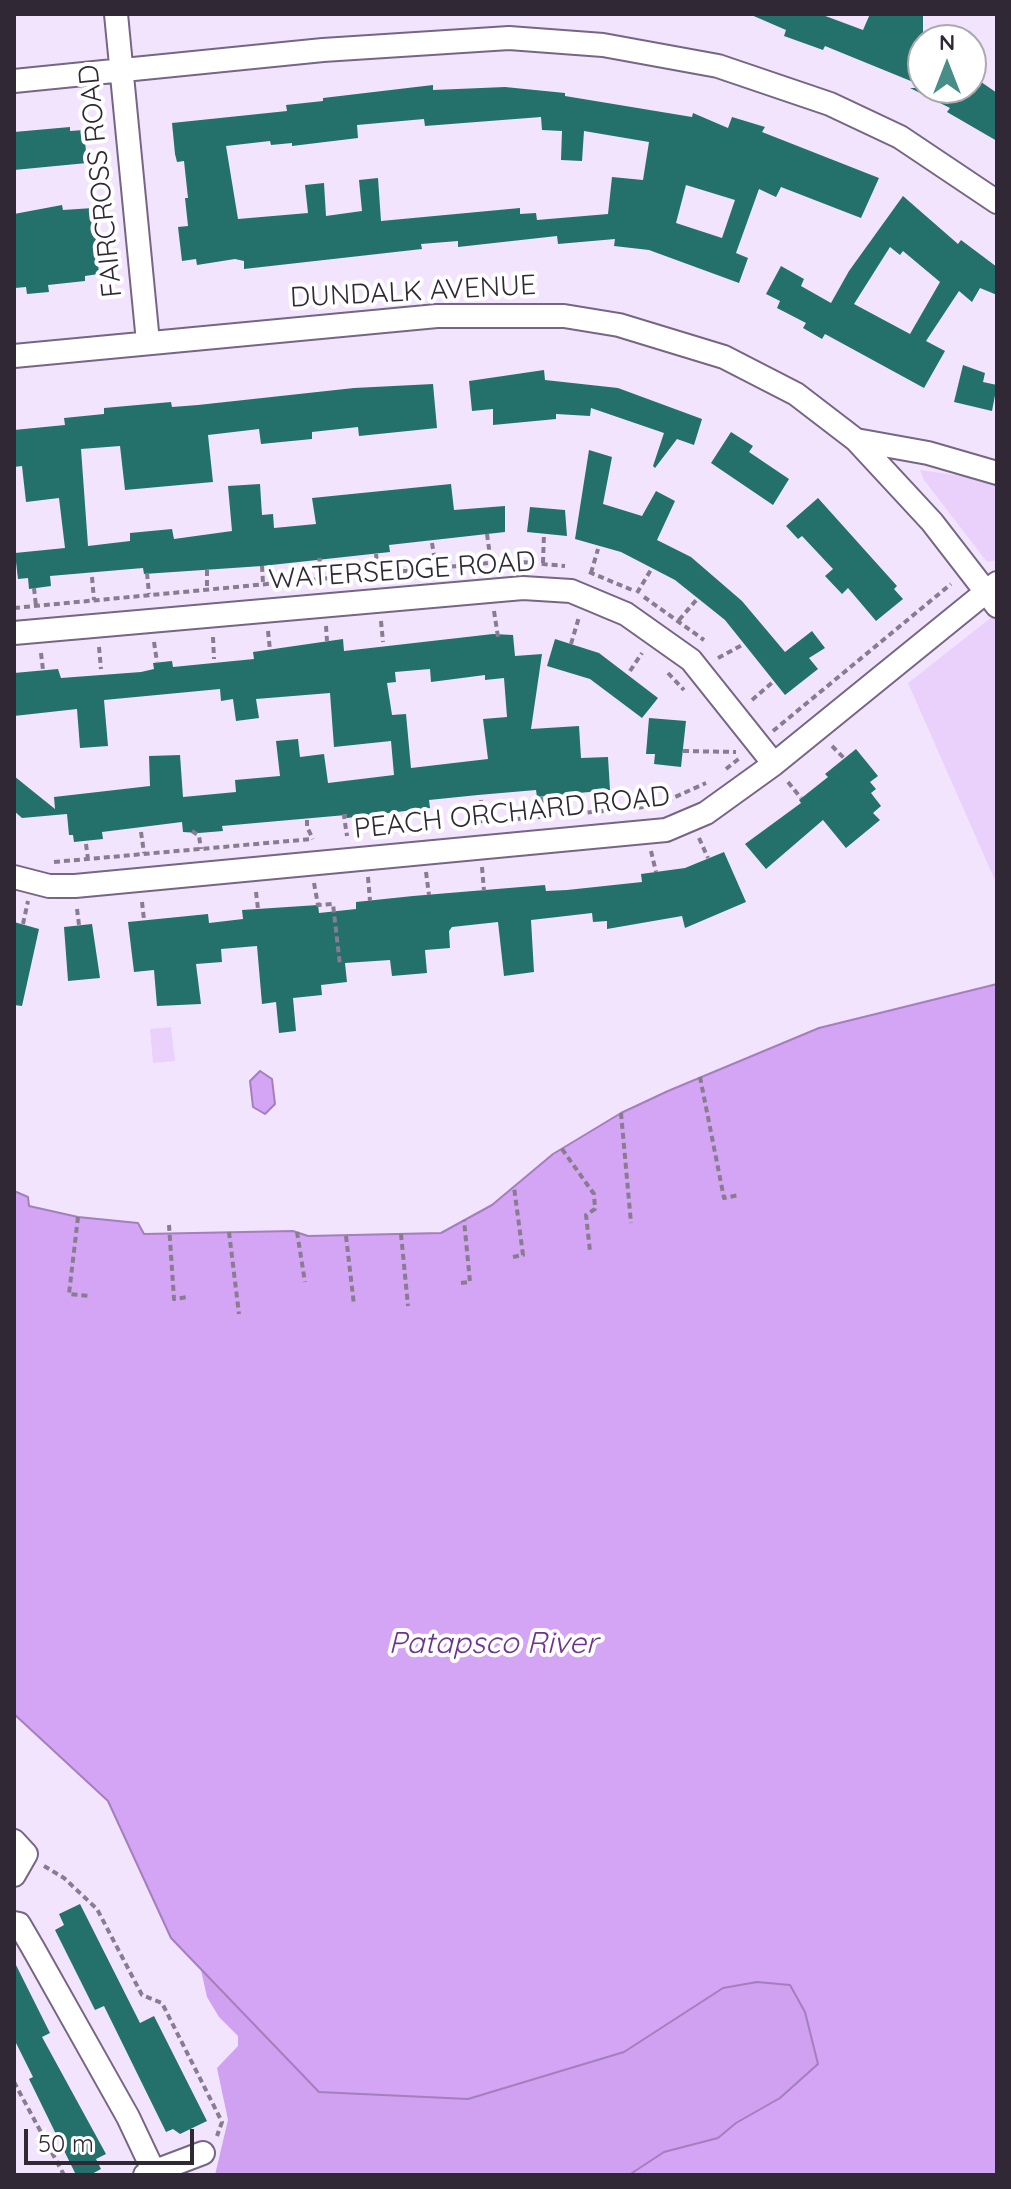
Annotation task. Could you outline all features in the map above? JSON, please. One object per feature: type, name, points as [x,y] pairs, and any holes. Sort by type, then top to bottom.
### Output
[{"type":"street","name":"FAIRCROSS ROAD","points":[[116,14],[148,342]]},
{"type":"street","points":[[14,81],[323,50],[509,38],[664,53],[743,74],[830,104],[900,137],[997,202]]},
{"type":"street","name":"DUNDALK AVENUE","points":[[14,356],[385,319],[492,314],[564,316],[619,325],[724,357],[796,394],[856,440],[993,593]]},
{"type":"street","points":[[856,440],[928,453],[997,473]]},
{"type":"street","name":"WATERSEDGE ROAD","points":[[21,642],[523,588],[571,591],[626,614],[691,660],[749,750],[774,764]]},
{"type":"street","name":"PEACH ORCHARD ROAD","points":[[14,877],[49,886],[75,886],[666,830],[706,813],[774,764],[993,593]]},
{"type":"street","points":[[14,1875],[20,1848]]},
{"type":"street","points":[[14,1923],[19,1924],[128,2117],[150,2173],[203,2153]]},
{"type":"path","points":[[487,534],[491,563]]},
{"type":"path","points":[[543,563],[544,534]]},
{"type":"path","points":[[432,543],[436,567]]},
{"type":"path","points":[[591,573],[598,549]]},
{"type":"path","points":[[376,554],[378,572]]},
{"type":"path","points":[[319,558],[323,577]]},
{"type":"path","points":[[262,566],[263,583]]},
{"type":"path","points":[[637,593],[652,568]]},
{"type":"path","points":[[723,770],[969,569]]},
{"type":"path","points":[[207,570],[207,589]]},
{"type":"path","points":[[147,573],[149,594]]},
{"type":"path","points":[[92,577],[94,600]]},
{"type":"path","points":[[34,588],[36,606]]},
{"type":"path","points":[[679,620],[698,598]]},
{"type":"path","points":[[479,610],[508,607]]},
{"type":"path","points":[[494,608],[498,637]]},
{"type":"path","points":[[564,614],[580,618],[571,644]]},
{"type":"path","points":[[367,620],[391,618]]},
{"type":"path","points":[[380,619],[383,642]]},
{"type":"path","points":[[311,625],[339,623]]},
{"type":"path","points":[[325,624],[327,641]]},
{"type":"path","points":[[254,630],[282,628]]},
{"type":"path","points":[[268,629],[270,650]]},
{"type":"path","points":[[200,635],[226,633]]},
{"type":"path","points":[[212,634],[214,659]]},
{"type":"path","points":[[140,641],[164,639]]},
{"type":"path","points":[[153,640],[157,662]]},
{"type":"path","points":[[21,642],[40,651],[55,649]]},
{"type":"path","points":[[87,646],[112,644]]},
{"type":"path","points":[[718,658],[744,644]]},
{"type":"path","points":[[98,645],[101,669]]},
{"type":"path","points":[[630,671],[642,650],[652,658]]},
{"type":"path","points":[[40,651],[43,670]]},
{"type":"path","points":[[661,665],[694,702]]},
{"type":"path","points":[[752,700],[774,681]]},
{"type":"path","points":[[725,739],[735,751]]},
{"type":"path","points":[[683,751],[711,754],[749,750]]},
{"type":"path","points":[[470,824],[655,806],[680,797],[714,777]]},
{"type":"path","points":[[596,790],[598,811]]},
{"type":"path","points":[[541,797],[543,817]]},
{"type":"path","points":[[481,800],[483,823]]},
{"type":"path","points":[[426,809],[428,828]]},
{"type":"path","points":[[369,815],[371,833]]},
{"type":"path","points":[[347,816],[344,816],[347,836]]},
{"type":"path","points":[[307,820],[313,839]]},
{"type":"path","points":[[418,829],[442,827]]},
{"type":"path","points":[[192,831],[199,836],[201,849]]},
{"type":"path","points":[[141,832],[144,853]]},
{"type":"path","points":[[335,837],[382,833]]},
{"type":"path","points":[[47,862],[324,838]]},
{"type":"path","points":[[86,844],[88,859]]},
{"type":"path","points":[[312,864],[318,905],[333,904],[340,965]]},
{"type":"path","points":[[700,1077],[724,1198],[739,1195]]},
{"type":"path","points":[[621,1113],[631,1223]]},
{"type":"path","points":[[562,1149],[594,1194],[595,1209],[586,1215],[590,1251]]},
{"type":"path","points":[[513,1257],[523,1255],[514,1187]]},
{"type":"path","points":[[78,1217],[69,1294],[89,1296]]},
{"type":"path","points":[[461,1283],[470,1282],[464,1220]]},
{"type":"path","points":[[169,1225],[174,1299],[188,1297]]},
{"type":"path","points":[[229,1232],[239,1314]]},
{"type":"path","points":[[297,1232],[305,1282]]},
{"type":"path","points":[[401,1234],[408,1306]]},
{"type":"path","points":[[346,1236],[354,1305]]},
{"type":"path","points":[[20,1848],[64,1878],[97,1909],[142,1995],[162,2003],[222,2122],[214,2144],[203,2153]]},
{"type":"path","points":[[14,2082],[64,2175]]},
{"type":"shaded area","points":[[920,470],[997,481],[997,560],[987,562],[924,480]]},
{"type":"shaded area","points":[[997,613],[997,885],[908,683]]},
{"type":"shaded area","points":[[171,1027],[175,1061],[153,1063],[150,1029]]},
{"type":"shaded area","points":[[201,1970],[319,2092],[685,2010],[723,1988],[757,1982],[790,1985],[805,2012],[818,2064],[780,2098],[736,2123],[718,2138],[664,2152],[629,2175],[215,2175],[228,2120],[217,2068],[238,2046],[238,2036],[219,2017],[207,1997]]},
{"type":"water","name":"Patapsco River","points":[[997,984],[997,2175],[629,2175],[664,2152],[718,2138],[736,2123],[780,2098],[818,2064],[805,2012],[790,1985],[757,1982],[723,1988],[624,2052],[468,2099],[319,2092],[171,1938],[108,1801],[14,1714],[14,1191],[28,1197],[29,1206],[78,1217],[138,1223],[144,1234],[293,1231],[308,1236],[441,1233],[492,1205],[553,1154],[621,1113],[668,1091],[819,1028]]},
{"type":"water","points":[[260,1071],[272,1079],[275,1104],[265,1114],[253,1107],[250,1081]]},
{"type":"building","points":[[749,14],[820,14],[863,30],[870,14],[923,14],[923,24],[907,24],[907,79],[825,46],[823,50],[784,36],[786,30]]},
{"type":"building","points":[[433,85],[433,90],[505,87],[565,93],[565,96],[692,117],[693,113],[728,128],[732,117],[765,127],[762,132],[879,178],[861,218],[781,187],[776,197],[759,189],[736,253],[748,258],[739,283],[649,250],[614,246],[615,239],[558,244],[557,236],[458,247],[458,241],[421,244],[422,249],[244,269],[244,261],[235,259],[197,265],[196,259],[182,261],[178,227],[188,226],[185,198],[188,198],[184,161],[177,162],[172,123],[287,111],[286,105],[323,101],[323,98]],"holes":[[[541,117],[542,130],[562,131],[561,160],[582,161],[584,131],[649,142],[643,180],[612,177],[608,214],[537,220],[536,213],[520,214],[520,208],[381,221],[378,178],[359,180],[362,211],[326,216],[324,183],[305,185],[308,213],[238,219],[226,146],[270,141],[271,145],[292,143],[292,146],[358,138],[357,125],[424,119],[425,126]],[[686,185],[735,200],[722,238],[676,223]]]},
{"type":"building","points":[[987,86],[997,93],[997,141],[947,112],[950,108],[942,104],[987,104]]},
{"type":"building","points":[[70,127],[70,131],[84,130],[87,163],[14,170],[14,132]]},
{"type":"building","points":[[903,196],[958,244],[961,240],[997,267],[997,295],[980,288],[972,302],[959,291],[926,341],[945,351],[924,388],[825,334],[822,339],[803,328],[806,323],[777,308],[780,301],[766,294],[781,266],[804,279],[801,286],[831,303],[849,271]],"holes":[[[890,247],[900,255],[903,251],[940,282],[910,334],[854,304]]]},
{"type":"building","points":[[62,205],[63,210],[93,208],[99,274],[85,276],[85,281],[48,285],[49,292],[27,294],[26,287],[15,288],[14,214]]},
{"type":"building","points":[[963,365],[985,373],[983,382],[997,385],[992,411],[954,402]]},
{"type":"building","points":[[544,370],[545,380],[618,388],[702,419],[694,445],[677,439],[655,468],[653,466],[664,433],[591,408],[590,416],[556,414],[556,419],[493,425],[493,409],[472,411],[469,381]]},
{"type":"building","points":[[433,384],[437,428],[359,436],[358,427],[312,432],[312,439],[261,444],[259,429],[208,435],[213,482],[125,490],[120,446],[81,449],[88,546],[130,541],[130,533],[172,529],[174,539],[232,531],[228,486],[260,484],[262,515],[273,514],[274,528],[316,524],[312,498],[451,484],[454,510],[505,506],[505,532],[389,545],[390,552],[262,566],[144,574],[143,568],[50,576],[51,586],[29,589],[28,578],[18,579],[15,553],[65,548],[59,498],[26,502],[22,466],[14,467],[14,430],[65,425],[64,418],[104,414],[104,408],[171,402],[172,407],[354,388]]},
{"type":"building","points":[[731,432],[753,446],[749,452],[789,479],[773,505],[711,463]]},
{"type":"building","points":[[589,450],[612,457],[603,504],[642,516],[656,491],[675,501],[657,540],[691,557],[742,601],[785,652],[812,631],[825,648],[809,658],[818,669],[785,695],[725,620],[675,580],[621,552],[575,539]]},
{"type":"building","points":[[818,498],[897,586],[894,589],[903,599],[876,621],[848,588],[842,594],[825,576],[833,569],[802,536],[798,539],[786,526]]},
{"type":"building","points":[[530,507],[565,510],[567,536],[527,532]]},
{"type":"building","points":[[493,634],[513,635],[515,656],[542,654],[531,729],[579,726],[581,758],[608,757],[610,790],[537,797],[536,790],[429,800],[430,808],[347,818],[346,815],[222,826],[223,831],[199,833],[183,832],[182,822],[102,832],[103,839],[74,842],[73,835],[69,835],[67,814],[22,818],[14,811],[14,776],[55,809],[54,797],[150,786],[149,756],[180,755],[183,797],[236,792],[235,780],[280,776],[276,741],[298,739],[300,757],[324,754],[328,783],[394,775],[391,741],[334,747],[330,693],[256,699],[259,718],[236,721],[233,699],[221,701],[220,689],[104,700],[108,746],[80,748],[77,709],[14,716],[14,673],[58,669],[61,678],[141,672],[154,669],[153,663],[172,661],[173,667],[254,659],[253,652],[343,639],[344,651]],"holes":[[[430,669],[431,682],[485,675],[485,680],[504,678],[507,717],[483,719],[488,759],[411,768],[406,714],[392,715],[387,683],[396,682],[395,672]]]},
{"type":"building","points":[[555,639],[599,653],[658,698],[642,718],[590,679],[547,666]]},
{"type":"building","points":[[649,718],[686,721],[681,767],[654,764],[655,754],[646,754]]},
{"type":"building","points":[[856,749],[878,776],[870,782],[876,789],[871,793],[881,806],[873,813],[880,820],[846,848],[823,820],[766,869],[745,844],[801,803],[799,800],[828,777],[825,774]]},
{"type":"building","points":[[724,852],[746,902],[685,928],[682,916],[607,929],[607,921],[593,922],[592,913],[531,920],[534,972],[504,976],[498,922],[452,927],[449,931],[450,948],[425,950],[427,973],[392,976],[390,960],[345,963],[347,982],[321,985],[322,995],[293,998],[296,1031],[279,1033],[276,1002],[262,1004],[257,946],[221,949],[222,962],[196,964],[201,1004],[157,1006],[154,970],[134,972],[128,922],[208,914],[209,923],[243,919],[242,910],[318,905],[319,913],[356,909],[356,902],[413,896],[545,885],[546,891],[567,890],[642,882],[641,874],[685,868]]},
{"type":"building","points":[[14,922],[39,929],[22,1006],[14,1005]]},
{"type":"building","points":[[92,924],[100,978],[68,981],[64,927]]},
{"type":"building","points":[[80,1904],[140,2023],[154,2016],[207,2121],[180,2134],[173,2129],[166,2132],[104,2006],[95,2010],[55,1930],[64,1925],[59,1914]]},
{"type":"building","points":[[14,1961],[50,2033],[42,2037],[106,2154],[96,2159],[101,2169],[90,2175],[76,2175],[29,2079],[33,2077],[14,2039]]}]
